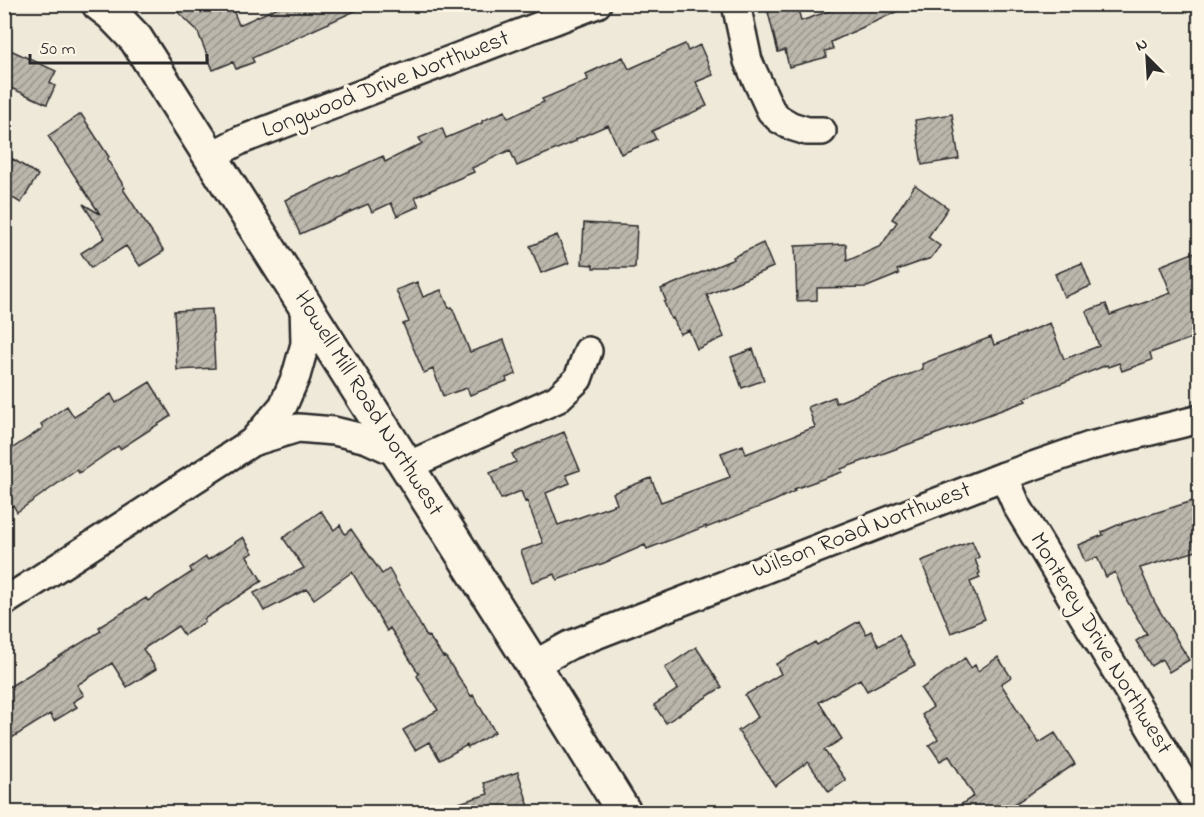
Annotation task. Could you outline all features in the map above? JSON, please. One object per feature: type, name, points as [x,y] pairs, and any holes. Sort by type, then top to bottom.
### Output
[{"type":"main road","name":"Howell Mill Road Northwest","points":[[99,4],[136,39],[533,665],[624,813]]},
{"type":"street","name":"Longwood Drive Northwest","points":[[211,156],[241,140],[597,4]]},
{"type":"street","points":[[736,4],[748,61],[771,111],[791,126],[807,131],[822,131]]},
{"type":"street","points":[[252,442],[283,406],[296,376],[305,344],[304,303]]},
{"type":"street","points":[[4,602],[252,442],[298,428],[334,431],[367,439],[403,460],[557,399],[578,378],[588,351]]},
{"type":"street","name":"Wilson Road Northwest","points":[[533,665],[570,645],[1004,476],[1090,446],[1200,419]]},
{"type":"street","name":"Monterey Drive Northwest","points":[[1004,476],[1017,506],[1200,810]]},
{"type":"street","points":[[596,770],[607,813]]},
{"type":"building","points":[[169,4],[208,4],[216,12],[231,5],[239,25],[285,4],[370,4],[252,58],[254,62],[236,69],[233,62],[213,70],[197,30]]},
{"type":"building","points":[[766,4],[797,4],[801,21],[849,4],[913,4],[831,42],[833,49],[825,51],[827,57],[789,67],[785,50],[778,52]]},
{"type":"building","points":[[685,44],[688,51],[700,45],[713,75],[696,82],[707,106],[652,131],[656,139],[621,154],[608,125],[517,166],[510,150],[472,168],[474,172],[415,197],[419,206],[397,216],[391,203],[372,212],[368,204],[300,234],[285,200],[383,156],[385,162],[422,143],[419,138],[442,128],[446,138],[505,111],[508,118],[544,102],[542,99],[588,80],[586,74],[623,57],[629,69]]},
{"type":"building","points":[[4,47],[56,71],[50,83],[55,86],[47,104],[4,85]]},
{"type":"building","points":[[81,114],[109,157],[107,159],[125,188],[123,189],[164,251],[140,266],[126,246],[91,268],[81,253],[105,238],[83,204],[100,214],[48,136]]},
{"type":"building","points":[[952,114],[959,159],[922,165],[915,120]]},
{"type":"building","points":[[13,159],[38,175],[21,203],[4,193],[4,172]]},
{"type":"building","points":[[915,185],[948,208],[928,237],[940,246],[931,258],[897,270],[899,274],[867,287],[817,288],[817,300],[797,301],[795,246],[846,244],[847,261],[881,246],[897,222],[892,219]]},
{"type":"building","points":[[584,223],[637,226],[635,268],[593,268],[593,265],[582,264]]},
{"type":"building","points":[[557,235],[569,263],[541,273],[530,246]]},
{"type":"building","points":[[763,243],[773,267],[707,295],[724,337],[697,349],[689,330],[680,334],[673,318],[671,319],[661,289],[734,259],[733,257]]},
{"type":"building","points":[[1200,250],[1200,335],[1150,353],[1152,360],[1122,371],[1119,363],[1108,367],[1107,365],[1024,398],[1026,401],[841,469],[842,472],[794,489],[795,491],[774,501],[706,528],[706,526],[647,549],[645,545],[557,580],[555,574],[532,582],[521,551],[543,543],[527,501],[525,502],[521,491],[501,499],[490,473],[516,462],[512,454],[564,432],[580,470],[566,475],[570,483],[546,493],[558,525],[617,504],[613,493],[651,478],[661,502],[730,477],[721,453],[743,445],[746,454],[815,427],[808,407],[834,397],[836,403],[923,369],[922,364],[991,337],[994,345],[1050,323],[1064,359],[1099,346],[1086,311],[1106,304],[1110,315],[1171,293],[1160,266]]},
{"type":"building","points":[[1082,263],[1091,286],[1064,297],[1055,274]]},
{"type":"building","points":[[417,282],[423,297],[441,290],[449,308],[452,307],[470,352],[504,340],[516,374],[506,378],[507,381],[470,395],[467,388],[443,396],[433,369],[424,373],[403,324],[409,322],[396,290]]},
{"type":"building","points":[[212,309],[215,368],[177,370],[174,311]]},
{"type":"building","points":[[753,349],[764,380],[742,388],[731,357]]},
{"type":"building","points":[[150,382],[171,416],[120,449],[118,446],[79,473],[77,470],[17,512],[13,505],[4,510],[4,454],[43,428],[41,424],[67,406],[74,417],[111,394],[116,403]]},
{"type":"building","points":[[1196,500],[1200,511],[1200,550],[1140,568],[1155,603],[1189,660],[1169,672],[1162,659],[1151,666],[1136,641],[1147,634],[1127,601],[1115,572],[1106,577],[1097,557],[1085,562],[1078,545],[1103,535],[1102,532],[1120,524]]},
{"type":"building","points":[[321,511],[334,530],[340,525],[345,534],[351,529],[382,574],[389,569],[427,637],[429,636],[443,657],[445,656],[471,696],[473,695],[495,732],[468,748],[467,745],[440,760],[429,742],[415,750],[403,730],[438,710],[417,676],[419,674],[390,628],[387,631],[352,572],[314,599],[307,589],[264,611],[254,593],[304,568],[283,538]]},
{"type":"building","points":[[243,537],[253,553],[247,556],[262,581],[184,635],[178,626],[143,649],[156,669],[127,687],[112,663],[77,685],[84,695],[73,702],[77,707],[54,721],[50,714],[4,743],[4,690],[101,631],[99,627],[146,598],[148,601],[192,572],[190,568],[206,557],[208,560]]},
{"type":"building","points":[[972,541],[979,557],[975,559],[980,578],[970,582],[985,619],[951,633],[921,561]]},
{"type":"building","points":[[859,621],[866,634],[871,631],[879,646],[899,635],[915,665],[867,691],[860,679],[819,702],[842,739],[824,750],[846,780],[829,792],[808,762],[775,786],[738,731],[758,717],[745,695],[781,674],[776,664],[815,642],[817,645]]},
{"type":"building","points":[[696,647],[722,687],[666,723],[654,705],[678,689],[665,668]]},
{"type":"building","points":[[998,657],[1011,677],[1001,684],[1039,743],[1055,733],[1075,764],[1001,813],[948,813],[974,796],[949,756],[940,761],[929,745],[938,739],[922,715],[933,707],[921,689],[965,658],[971,668],[975,665],[978,671]]},
{"type":"building","points":[[518,772],[531,813],[444,813],[443,808],[488,794],[484,783]]}]
